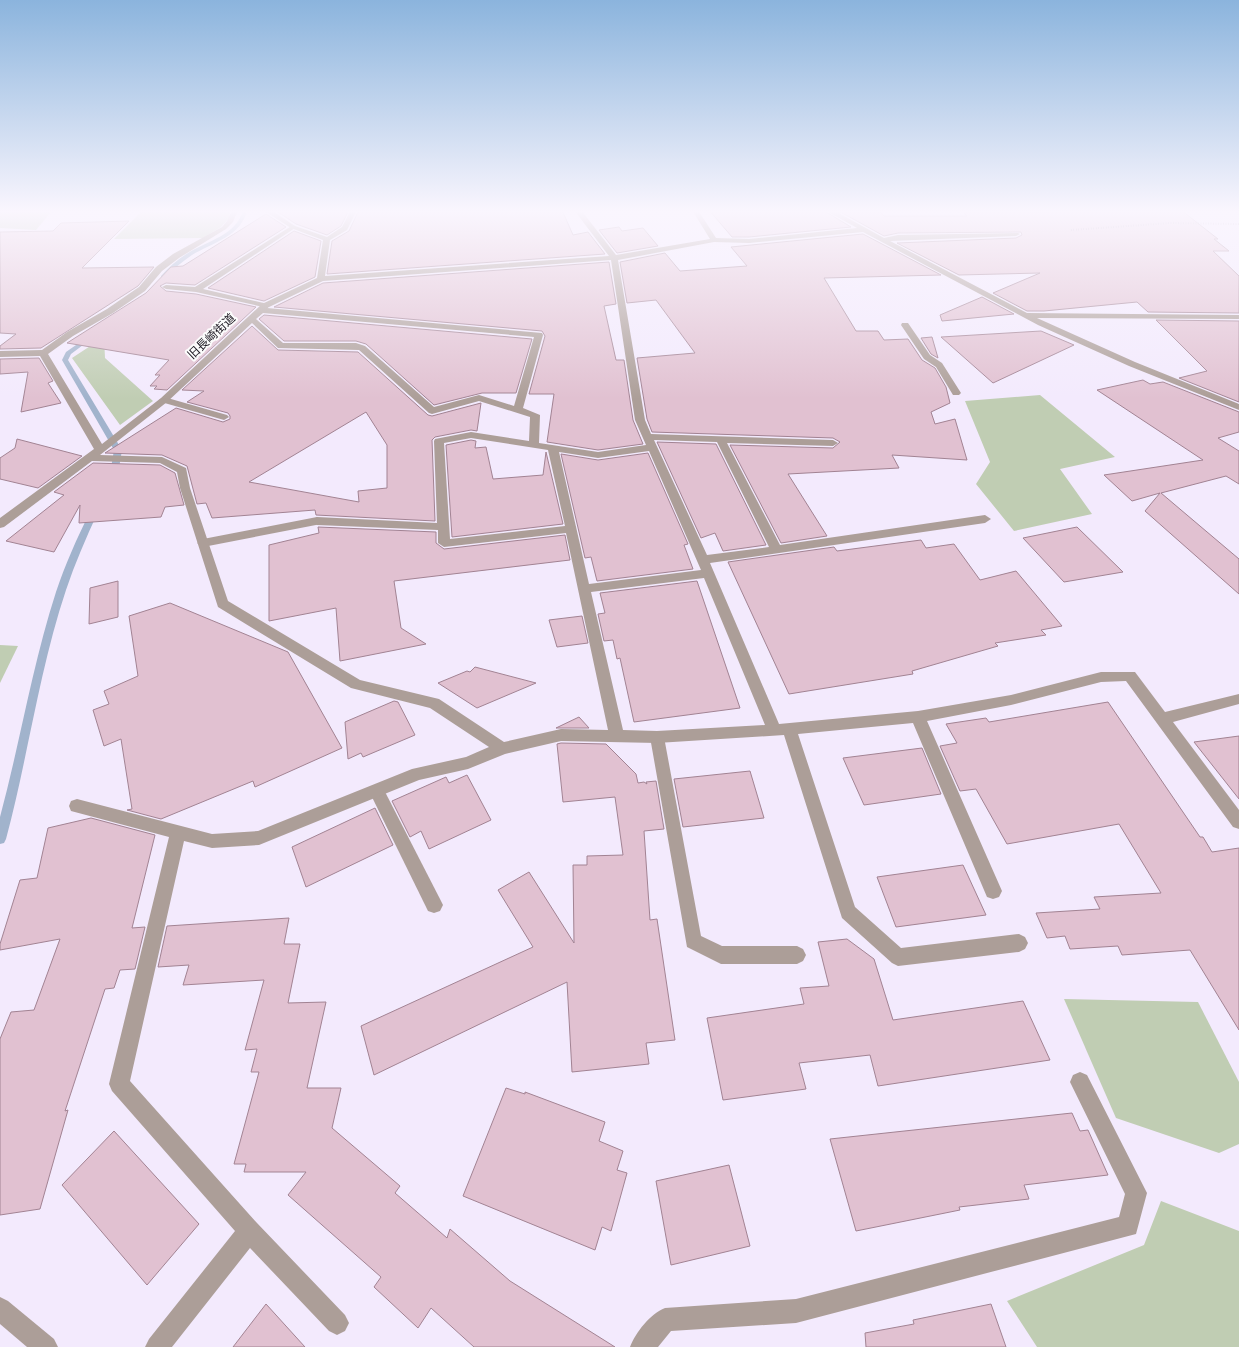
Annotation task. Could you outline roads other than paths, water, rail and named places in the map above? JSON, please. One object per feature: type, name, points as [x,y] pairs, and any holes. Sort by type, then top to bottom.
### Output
[{"type":"street","points":[[0,354],[43,353],[50,350],[70,334],[110,311],[142,289],[156,273]]},
{"type":"street","points":[[196,290],[222,273]]},
{"type":"street","points":[[321,279],[322,273]]},
{"type":"street","name":"旧長崎街道","points":[[0,524],[97,455],[164,400],[263,308],[321,279],[407,273]]},
{"type":"street","points":[[616,273],[640,420],[781,730],[848,912],[898,957],[1019,943]]},
{"type":"street","points":[[944,273],[1027,315],[1132,364],[1237,407]]},
{"type":"street","points":[[166,287],[196,290],[263,308],[539,335],[518,410]]},
{"type":"street","points":[[1027,315],[1239,317]]},
{"type":"street","points":[[251,318],[281,346],[356,346],[362,348],[432,410],[479,398],[535,415],[534,444]]},
{"type":"street","points":[[905,326],[928,357],[939,365],[956,393]]},
{"type":"street","points":[[43,353],[97,455],[162,460],[182,470],[185,488],[222,604],[356,684],[434,703],[502,748]]},
{"type":"street","points":[[164,400],[224,417]]},
{"type":"street","points":[[571,529],[444,542],[439,441],[471,435],[598,455],[650,442],[721,440],[833,443]]},
{"type":"street","points":[[721,440],[776,549]]},
{"type":"street","points":[[553,448],[616,736]]},
{"type":"street","points":[[703,560],[985,519]]},
{"type":"street","points":[[203,543],[317,521],[443,527]]},
{"type":"street","points":[[584,589],[708,573]]},
{"type":"street","points":[[77,806],[178,834],[212,841],[259,838],[416,774],[468,763],[502,748],[561,735],[657,736],[781,730],[918,717],[1020,698],[1101,678],[1130,676],[1239,822]]},
{"type":"street","points":[[1162,719],[1239,700]]},
{"type":"street","points":[[918,717],[993,892]]},
{"type":"street","points":[[657,736],[693,941],[721,954],[797,955]]},
{"type":"street","points":[[377,790],[434,905]]},
{"type":"street","points":[[178,834],[118,1084],[249,1231],[337,1323]]},
{"type":"street","points":[[642,1347],[665,1320],[796,1310],[1128,1226],[1136,1193],[1080,1082]]},
{"type":"street","points":[[157,1347],[249,1231]]},
{"type":"street","points":[[0,1309],[46,1347]]},
{"type":"waterway","points":[[163,277],[167,273]]},
{"type":"waterway","points":[[89,338],[68,353],[65,360],[118,450],[115,468],[111,476]]},
{"type":"waterway","points":[[0,839],[49,631],[76,551],[94,512]]}]
